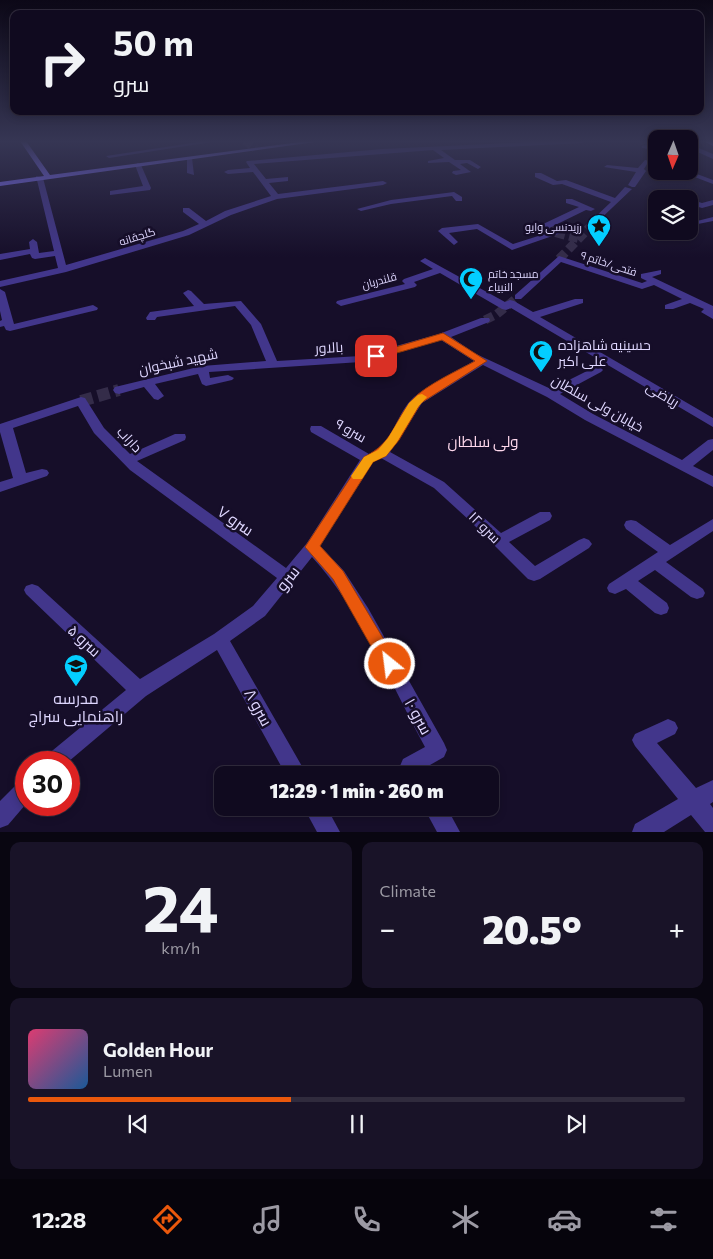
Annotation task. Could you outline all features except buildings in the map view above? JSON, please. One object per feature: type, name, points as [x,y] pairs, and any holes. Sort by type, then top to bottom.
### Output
[{"type":"main road","points":[[0,184],[30,180]]},
{"type":"street","points":[[43,180],[63,270]]},
{"type":"street","points":[[113,192],[147,188],[144,180]]},
{"type":"street","points":[[263,181],[276,180]]},
{"type":"street","points":[[550,180],[556,183],[563,182],[614,200]]},
{"type":"street","points":[[594,223],[635,180]]},
{"type":"street","points":[[263,181],[276,197]]},
{"type":"street","name":"گلچقانه","points":[[0,284],[63,270],[186,233],[228,214],[276,197],[383,183]]},
{"type":"street","points":[[365,186],[391,202]]},
{"type":"street","points":[[361,209],[391,202],[454,194],[458,199]]},
{"type":"street","points":[[569,202],[603,212]]},
{"type":"street","points":[[698,204],[702,206],[713,202]]},
{"type":"street","points":[[544,227],[586,207]]},
{"type":"street","points":[[186,210],[205,224]]},
{"type":"street","points":[[698,222],[713,219]]},
{"type":"street","points":[[454,242],[442,231],[478,226],[512,247],[557,233]]},
{"type":"street","points":[[0,257],[34,247],[35,256],[59,253]]},
{"type":"street","name":"فتحی/خاتم ۹","points":[[511,302],[559,259],[642,286],[656,277],[690,299]]},
{"type":"street","name":"ریاضی","points":[[425,262],[511,302],[713,423]]},
{"type":"street","name":"قلندریان","points":[[341,303],[412,285],[407,281],[441,270]]},
{"type":"street","points":[[0,292],[4,323],[10,328],[93,308]]},
{"type":"street","points":[[188,293],[202,308]]},
{"type":"street","points":[[669,307],[690,299],[712,309],[706,312],[713,316]]},
{"type":"street","points":[[532,316],[579,301]]},
{"type":"street","points":[[151,318],[154,314],[237,303],[256,324],[273,364]]},
{"type":"street","name":"بالاور","points":[[273,364],[356,360],[443,336],[485,320]]},
{"type":"street","name":"خیابان ولی سلطان","points":[[443,336],[482,361],[551,394],[589,417],[713,482]]},
{"type":"street","name":"سرو","points":[[67,751],[139,690],[220,639],[259,611],[312,547],[375,456],[393,440],[417,401],[482,361]]},
{"type":"street","name":"شهید شبخوان","points":[[119,390],[202,369],[273,364]]},
{"type":"street","points":[[202,369],[206,382],[228,378]]},
{"type":"street","points":[[551,394],[597,370]]},
{"type":"street","points":[[147,382],[158,396]]},
{"type":"street","name":"داراب","points":[[3,427],[82,401],[99,430],[127,460],[165,491]]},
{"type":"street","points":[[3,427],[21,480]]},
{"type":"street","name":"سرو ۹","points":[[316,429],[375,456]]},
{"type":"street","points":[[127,460],[180,437]]},
{"type":"street","points":[[684,466],[713,443]]},
{"type":"street","name":"سرو ۱۲","points":[[375,456],[439,485],[534,575],[584,544]]},
{"type":"street","points":[[0,487],[42,473]]},
{"type":"street","name":"سرو ۷","points":[[165,491],[287,577]]},
{"type":"street","points":[[498,541],[545,516]]},
{"type":"street","points":[[661,608],[621,584],[713,524]]},
{"type":"street","points":[[631,525],[670,553]]},
{"type":"street","name":"سرو ۱۰","points":[[312,547],[338,575],[362,613],[438,750],[410,766]]},
{"type":"street","points":[[655,562],[697,592]]},
{"type":"street","name":"سرو ۵","points":[[32,590],[139,690]]},
{"type":"street","name":"سرو ۸","points":[[220,639],[292,766]]},
{"type":"street","points":[[668,728],[642,740],[713,824]]},
{"type":"street","points":[[644,832],[713,790]]},
{"type":"street","points":[[0,818],[15,801]]},
{"type":"street","points":[[320,816],[329,832]]},
{"type":"street","points":[[440,816],[449,832]]},
{"type":"tunnel","points":[[579,239],[594,223]]},
{"type":"tunnel","points":[[544,227],[557,233],[579,239]]},
{"type":"tunnel","points":[[559,259],[579,239]]},
{"type":"tunnel","points":[[485,320],[497,314],[518,297]]},
{"type":"tunnel","points":[[81,401],[119,390]]},
{"type":"slow traffic","points":[[358,476],[368,459],[382,453],[393,440],[413,406],[422,397]]},
{"type":"place","name":"رزیدنسی وایو","points":[[599,247]]},
{"type":"place","name":"مسجد خاتم النبیاء","points":[[471,300]]},
{"type":"place","name":"حسینیه شاهزاده علی اکبر","points":[[541,373]]},
{"type":"place","name":"مدرسه راهنمایی سراج","points":[[76,687]]},
{"type":"district","name":"ولی سلطان","points":[[483,441]]},
{"type":"route","points":[[376,356],[443,336],[482,361],[417,401],[393,440],[382,453],[368,459],[312,547],[338,575],[362,613],[390,664]]}]
